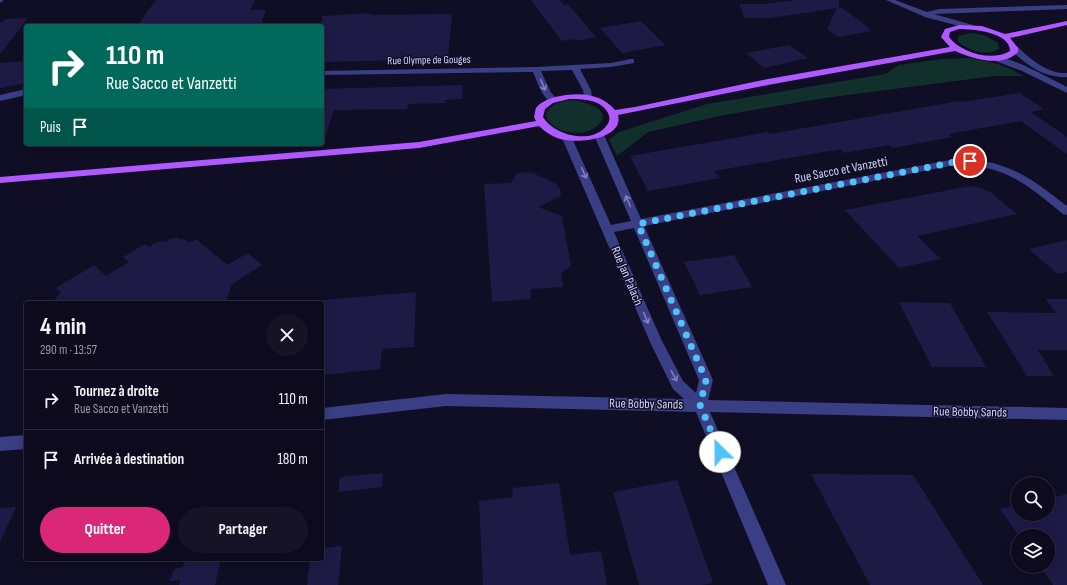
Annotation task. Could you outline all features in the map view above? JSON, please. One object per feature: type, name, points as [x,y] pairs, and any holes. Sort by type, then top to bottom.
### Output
[{"type":"main road","points":[[1003,37],[1067,23]]},
{"type":"main road","points":[[970,27],[984,29],[1003,37],[1011,42],[1013,51],[996,58],[975,55],[948,43],[944,37],[948,30],[970,27]]},
{"type":"main road","points":[[613,113],[635,110],[768,82],[957,48]]},
{"type":"main road","points":[[569,96],[588,97],[604,103],[613,113],[614,120],[610,127],[599,135],[584,138],[567,138],[554,134],[540,123],[538,114],[543,106],[552,100],[569,96]]},
{"type":"main road","points":[[0,180],[419,145],[540,123]]},
{"type":"street","points":[[889,0],[928,15],[970,27]]},
{"type":"street","points":[[928,15],[939,11],[1067,7]]},
{"type":"street","points":[[928,15],[948,30]]},
{"type":"street","points":[[1013,51],[1046,71],[1057,75],[1067,75]]},
{"type":"street","points":[[1013,51],[1065,87]]},
{"type":"street","points":[[996,58],[1065,87]]},
{"type":"street","name":"Rue Olympe de Gouges","points":[[324,73],[536,69],[610,66],[631,61]]},
{"type":"street","points":[[575,67],[587,90],[588,97]]},
{"type":"street","points":[[536,69],[546,92],[552,100]]},
{"type":"street","points":[[0,98],[24,92]]},
{"type":"street","points":[[599,135],[706,380],[700,405]]},
{"type":"street","name":"Rue Jan Palach","points":[[567,138],[656,342],[678,385],[700,405],[777,585]]},
{"type":"street","name":"Rue Sacco et Vanzetti","points":[[608,229],[960,161],[985,163],[1013,172],[1026,179],[1067,210]]},
{"type":"street","name":"Rue Bobby Sands","points":[[324,414],[446,400],[1067,414]]},
{"type":"street","points":[[0,444],[24,442]]},
{"type":"green space","points":[[971,33],[984,35],[998,43],[999,49],[989,52],[978,52],[967,48],[958,42],[958,36]]},
{"type":"green space","points":[[969,58],[997,64],[1023,76],[994,76],[825,98],[724,115],[648,132],[617,156],[609,140],[619,132],[707,104],[885,74],[899,65],[942,59]]},
{"type":"green space","points":[[572,100],[590,104],[600,111],[603,115],[602,120],[597,126],[591,130],[577,133],[561,130],[549,122],[546,116],[553,106],[564,101]]},
{"type":"building","points":[[156,0],[255,0],[250,10],[266,10],[261,24],[138,24]]},
{"type":"building","points":[[531,0],[560,0],[564,5],[568,4],[596,37],[575,41],[574,39],[562,41]]},
{"type":"building","points":[[796,0],[839,0],[839,6],[863,23],[871,31],[838,37],[827,29],[837,8],[770,18],[745,18],[739,4],[765,4]]},
{"type":"building","points":[[371,13],[370,15],[452,14],[448,59],[324,62],[324,24],[322,24],[322,16]]},
{"type":"building","points":[[28,18],[0,54],[0,23],[6,19]]},
{"type":"building","points":[[641,21],[665,45],[622,53],[600,28]]},
{"type":"building","points":[[789,45],[808,58],[764,68],[746,53]]},
{"type":"building","points":[[24,61],[24,83],[0,88],[0,63]]},
{"type":"building","points":[[463,85],[462,99],[445,100],[445,103],[408,104],[407,109],[334,110],[324,140],[324,89]]},
{"type":"building","points":[[1019,93],[1044,109],[1031,112],[1067,137],[1067,154],[1021,121],[948,134],[952,137],[893,148],[889,145],[844,153],[841,149],[714,171],[720,178],[648,191],[630,156],[768,132],[770,134],[959,101],[961,102]]},
{"type":"building","points":[[523,172],[533,173],[556,184],[560,189],[561,196],[538,207],[562,216],[571,266],[561,273],[563,287],[530,289],[531,299],[492,302],[484,184],[511,183],[517,174]]},
{"type":"building","points":[[970,186],[990,192],[1017,214],[917,236],[941,259],[899,268],[845,210]]},
{"type":"building","points":[[178,237],[179,239],[184,239],[189,243],[196,239],[227,265],[248,253],[262,265],[231,285],[227,301],[54,301],[61,292],[56,288],[94,265],[106,276],[129,262],[123,257],[145,244],[149,247],[157,242],[169,241],[169,239]]},
{"type":"building","points":[[1067,240],[1067,272],[1058,274],[1029,249]]},
{"type":"building","points":[[734,255],[752,287],[700,295],[684,262]]},
{"type":"building","points":[[416,292],[414,347],[382,349],[380,369],[324,375],[324,301],[322,300]]},
{"type":"building","points":[[1046,299],[1067,299],[1067,350],[1038,350],[1054,376],[1027,376],[987,312],[1056,313]]},
{"type":"building","points":[[899,302],[950,303],[986,367],[932,367]]},
{"type":"building","points":[[383,473],[382,487],[338,492],[340,477]]},
{"type":"building","points":[[811,474],[913,475],[983,585],[870,585]]},
{"type":"building","points":[[677,480],[713,583],[702,585],[639,585],[613,492]]},
{"type":"building","points":[[559,483],[570,555],[601,551],[607,585],[483,585],[479,501],[513,497],[512,488]]},
{"type":"building","points":[[1067,494],[1067,585],[1053,585],[1045,573],[1055,573],[1055,529],[1014,529],[1000,509],[1011,507],[1011,521],[1055,521],[1055,497]]},
{"type":"building","points":[[16,507],[0,542],[0,508]]},
{"type":"building","points":[[342,546],[338,585],[307,585],[310,561],[324,561],[324,548]]},
{"type":"building","points":[[184,561],[221,561],[215,585],[179,585],[180,580],[170,581],[174,569],[183,567]]},
{"type":"route","points":[[720,452],[700,405],[706,380],[638,224],[960,161],[970,161]]}]
